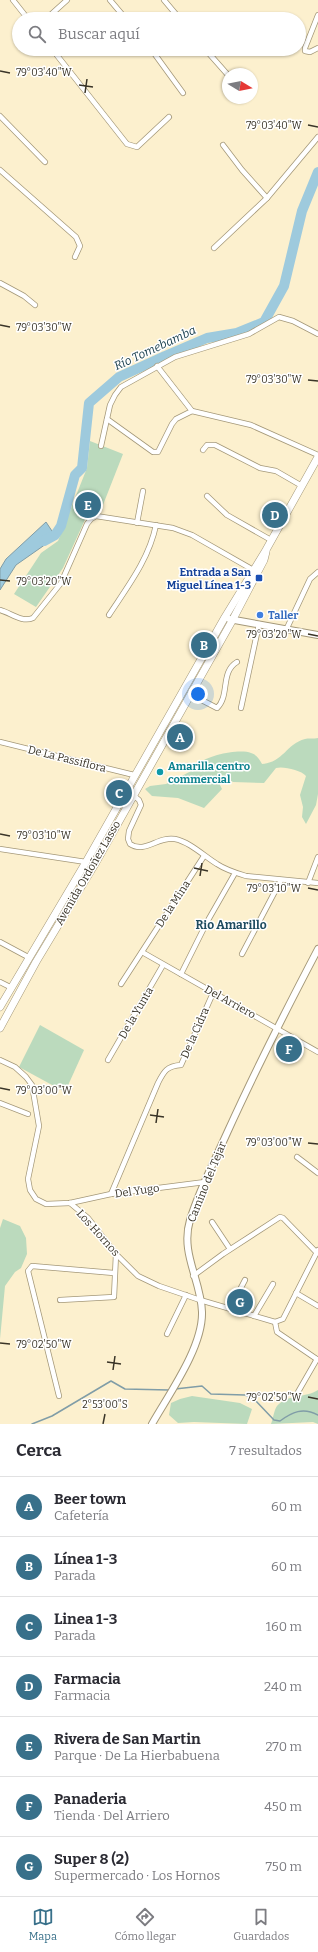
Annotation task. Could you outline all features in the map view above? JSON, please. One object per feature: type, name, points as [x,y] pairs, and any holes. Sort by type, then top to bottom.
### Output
[{"type":"main road","name":"Avenida Ordoñez Lasso","points":[[0,1028],[32,968],[95,864],[232,621],[271,540],[318,456]]},
{"type":"main road","name":"Avenida Ordoñez Lasso","points":[[0,1007],[10,987],[86,862],[225,617],[255,571]]},
{"type":"street","points":[[13,0],[22,12]]},
{"type":"street","points":[[53,12],[66,0]]},
{"type":"street","points":[[110,0],[120,12]]},
{"type":"street","points":[[164,0],[174,12]]},
{"type":"street","points":[[306,46],[318,16]]},
{"type":"street","points":[[306,51],[310,52],[318,48]]},
{"type":"street","points":[[58,56],[127,144],[137,147],[169,117]]},
{"type":"street","points":[[156,56],[183,93]]},
{"type":"street","points":[[211,56],[222,68]]},
{"type":"street","points":[[0,116],[45,162]]},
{"type":"street","points":[[214,248],[267,198],[318,137]]},
{"type":"street","points":[[223,145],[242,170],[267,198]]},
{"type":"street","points":[[0,170],[76,237],[80,246],[75,257]]},
{"type":"street","points":[[0,283],[24,296],[35,305]]},
{"type":"street","points":[[101,446],[111,402],[119,390],[157,366],[175,357],[249,334],[280,317],[293,321],[318,334]]},
{"type":"street","points":[[157,366],[192,411],[251,426],[318,456]]},
{"type":"street","points":[[107,419],[155,453],[161,447],[176,419],[192,411]]},
{"type":"street","points":[[203,450],[207,445],[215,445],[260,468],[276,471],[302,486]]},
{"type":"street","points":[[137,523],[143,491]]},
{"type":"street","points":[[207,496],[227,515],[271,540]]},
{"type":"street","points":[[0,610],[14,614],[22,620],[33,618],[62,583],[87,524],[96,516],[173,528],[192,535],[255,571]]},
{"type":"street","points":[[109,615],[145,558],[153,540],[156,525]]},
{"type":"street","points":[[287,628],[310,579],[318,572]]},
{"type":"street","points":[[225,617],[232,621],[287,628],[318,635]]},
{"type":"street","points":[[242,708],[259,624]]},
{"type":"street","points":[[190,694],[217,708],[221,701],[229,670],[237,662]]},
{"type":"street","name":"De La Passiflora","points":[[0,742],[134,776]]},
{"type":"street","points":[[133,795],[140,800],[141,805],[129,831],[128,839],[130,844],[140,848],[160,840],[172,839],[183,841],[204,856],[235,873],[281,880],[318,883]]},
{"type":"street","points":[[0,849],[86,862]]},
{"type":"street","name":"De la Mina","points":[[121,984],[204,856]]},
{"type":"street","points":[[308,883],[318,857]]},
{"type":"street","points":[[181,974],[235,873]]},
{"type":"street","points":[[242,954],[281,880]]},
{"type":"street","points":[[0,942],[28,958]]},
{"type":"street","name":"Camino del Tejar","points":[[152,1424],[173,1387],[196,1339],[202,1314],[200,1300],[186,1246],[190,1221],[204,1182],[276,1028],[318,949]]},
{"type":"street","name":"Del Arriero","points":[[142,952],[318,1052]]},
{"type":"street","name":"De la Yunta","points":[[108,1060],[163,965]]},
{"type":"street","points":[[0,982],[10,987]]},
{"type":"street","name":"De la Cidra","points":[[111,1194],[158,1083],[165,1070],[172,1066],[181,1065],[213,993]]},
{"type":"street","name":"Los Hornos","points":[[0,1060],[15,1067],[32,1085],[39,1126],[28,1179],[30,1190],[36,1199],[46,1204],[70,1203],[88,1218],[116,1254],[138,1276],[159,1286],[200,1300],[275,1322]]},
{"type":"street","points":[[0,1103],[28,1114]]},
{"type":"street","points":[[297,1157],[318,1172]]},
{"type":"street","name":"Del Yugo","points":[[70,1203],[111,1194],[204,1182]]},
{"type":"street","points":[[193,1276],[230,1249],[280,1217],[283,1218],[317,1251],[283,1319],[275,1322],[277,1332],[318,1360],[298,1392]]},
{"type":"street","points":[[212,1222],[230,1249]]},
{"type":"street","points":[[60,1300],[112,1299],[114,1295],[116,1254]]},
{"type":"street","points":[[59,1396],[28,1271],[29,1268],[32,1266],[114,1273]]},
{"type":"street","points":[[230,1309],[245,1280]]},
{"type":"street","points":[[254,1316],[273,1284]]},
{"type":"street","points":[[296,1293],[318,1306]]},
{"type":"street","points":[[167,1334],[186,1295]]},
{"type":"green space","points":[[90,441],[123,454],[101,510],[88,513],[63,568],[36,607],[14,594],[41,553],[58,541],[87,468]]},
{"type":"green space","points":[[318,738],[318,794],[316,805],[306,824],[302,817],[303,807],[300,795],[306,776],[292,769],[276,768],[264,783],[233,782],[222,775],[218,775],[216,777],[222,789],[204,808],[178,798],[152,796],[145,789],[150,786],[166,784],[197,768],[195,767],[199,763],[213,756],[230,752],[245,752],[255,755],[262,764],[269,763],[280,757],[299,741]]},
{"type":"green space","points":[[40,1025],[84,1050],[65,1092],[19,1067]]},
{"type":"green space","points":[[3,1219],[20,1226],[26,1238],[27,1254],[21,1268],[15,1272],[5,1286],[0,1339],[0,1228]]},
{"type":"green space","points":[[318,1390],[318,1424],[313,1422],[271,1424],[276,1408],[281,1402]]},
{"type":"green space","points":[[192,1396],[240,1403],[252,1409],[247,1424],[194,1422],[178,1423],[169,1415],[171,1403]]},
{"type":"water","points":[[46,522],[56,537],[16,565],[0,590],[0,569],[6,559]]},
{"type":"waterway","name":"Río Tomebamba","points":[[44,541],[55,535],[61,526],[75,475],[82,468],[89,403],[119,377],[207,338],[237,333],[264,322],[284,286],[302,211],[318,172]]},
{"type":"waterway","points":[[32,1424],[52,1416],[111,1381],[125,1389],[169,1390]]},
{"type":"waterway","points":[[175,1389],[202,1386],[211,1394],[245,1395],[255,1400],[274,1420],[280,1421],[293,1413],[303,1411],[318,1415]]},
{"type":"place","name":"Rivera de San Martin","points":[[88,505]]},
{"type":"place","name":"Farmacia","points":[[275,515]]},
{"type":"place","name":"Entrada a San Miguel Línea 1-3","points":[[259,578]]},
{"type":"place","name":"Taller","points":[[260,615]]},
{"type":"place","name":"Línea 1-3","points":[[204,645]]},
{"type":"place","name":"Beer town","points":[[180,737]]},
{"type":"place","name":"Amarilla centro commercial","points":[[160,772]]},
{"type":"place","name":"Linea 1-3","points":[[119,793]]},
{"type":"place","name":"Panaderia","points":[[289,1049]]},
{"type":"place","name":"Super 8 (2)","points":[[240,1302]]},
{"type":"district","name":"Rio Amarillo","points":[[231,925]]}]
